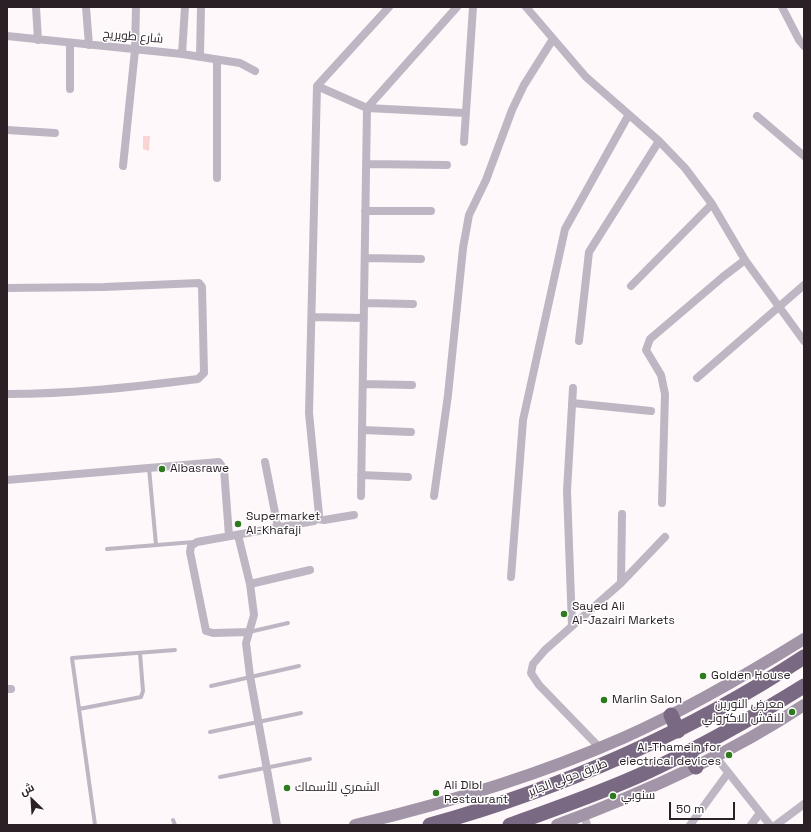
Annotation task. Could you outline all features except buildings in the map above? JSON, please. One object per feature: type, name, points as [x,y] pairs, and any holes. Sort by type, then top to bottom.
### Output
[{"type":"highway","name":"طريق حولي الجاير","points":[[430,825],[490,807],[586,772],[678,732],[748,692],[804,657]]},
{"type":"highway","name":"طريق حولي الجاير","points":[[510,825],[594,794],[688,752],[804,686]]},
{"type":"highway","points":[[671,715],[678,732]]},
{"type":"highway","points":[[688,752],[696,767]]},
{"type":"highway","points":[[586,772],[583,778],[584,785],[588,791],[594,794]]},
{"type":"highway","points":[[540,788],[546,792],[550,798],[551,805],[548,812]]},
{"type":"main road","points":[[355,825],[468,796],[525,777],[600,748],[671,715],[737,679],[804,639]]},
{"type":"main road","points":[[557,825],[586,820],[696,767],[774,725],[804,705]]},
{"type":"street","points":[[36,7],[38,40]]},
{"type":"street","points":[[86,7],[89,45]]},
{"type":"street","points":[[123,166],[135,50],[136,7]]},
{"type":"street","points":[[182,54],[185,7]]},
{"type":"street","points":[[200,57],[201,7]]},
{"type":"street","points":[[317,519],[319,510],[309,413],[317,86],[389,7]]},
{"type":"street","points":[[361,496],[367,108],[457,7]]},
{"type":"street","points":[[464,142],[473,7]]},
{"type":"street","points":[[526,7],[586,77],[628,116],[659,141],[685,168],[712,204],[745,260],[804,341]]},
{"type":"street","points":[[782,7],[799,40],[804,46]]},
{"type":"street","name":"شارع طويريج","points":[[7,36],[70,44],[182,54],[240,63],[254,71]]},
{"type":"street","points":[[434,496],[448,395],[462,255],[469,215],[486,180],[512,110],[524,85],[553,39]]},
{"type":"street","points":[[70,44],[70,89]]},
{"type":"street","points":[[217,60],[217,178]]},
{"type":"street","points":[[317,86],[367,108],[465,113]]},
{"type":"street","points":[[511,577],[523,420],[565,229],[628,116]]},
{"type":"street","points":[[757,116],[804,156]]},
{"type":"street","points":[[7,130],[55,133]]},
{"type":"street","points":[[580,341],[589,252],[659,141]]},
{"type":"street","points":[[366,164],[447,165]]},
{"type":"street","points":[[631,286],[712,204]]},
{"type":"street","points":[[366,210],[432,212]]},
{"type":"street","points":[[365,258],[421,259]]},
{"type":"street","points":[[662,503],[665,394],[661,375],[649,355],[647,345],[650,339],[745,260]]},
{"type":"street","points":[[7,288],[104,287],[199,283],[202,287],[204,373],[198,379],[114,390],[47,394],[7,394]]},
{"type":"street","points":[[697,378],[804,285]]},
{"type":"street","points":[[364,303],[413,304]]},
{"type":"street","points":[[312,317],[364,318]]},
{"type":"street","points":[[363,384],[412,386]]},
{"type":"street","points":[[572,626],[567,491],[573,388]]},
{"type":"street","points":[[572,403],[651,411]]},
{"type":"street","points":[[362,430],[411,432]]},
{"type":"street","points":[[7,480],[215,462],[222,465],[229,536]]},
{"type":"street","points":[[265,462],[278,528]]},
{"type":"street","points":[[361,475],[408,477]]},
{"type":"street","points":[[621,583],[622,514]]},
{"type":"street","points":[[249,632],[213,634],[206,631],[190,552],[191,546],[197,542],[310,522],[317,519],[324,520],[354,516]]},
{"type":"street","points":[[238,535],[250,584],[254,615],[246,650],[277,825]]},
{"type":"street","points":[[600,748],[539,685],[532,673],[533,664],[545,650],[621,583],[665,537]]},
{"type":"street","points":[[250,584],[310,570]]},
{"type":"street","points":[[716,757],[770,825]]},
{"type":"street","points":[[690,825],[728,773]]},
{"type":"street","points":[[776,825],[804,804]]},
{"type":"street","points":[[751,825],[760,813]]},
{"type":"lane","points":[[149,468],[156,545]]},
{"type":"lane","points":[[107,549],[197,542]]},
{"type":"lane","points":[[249,632],[288,623]]},
{"type":"lane","points":[[95,825],[72,658],[175,650]]},
{"type":"lane","points":[[79,709],[141,697],[143,691],[140,653]]},
{"type":"lane","points":[[210,686],[299,666]]},
{"type":"lane","points":[[210,732],[301,713]]},
{"type":"lane","points":[[220,776],[310,759]]},
{"type":"lane","points":[[173,820],[175,825]]},
{"type":"place","name":"Albasrawe","points":[[162,469]]},
{"type":"place","name":"Supermarket Al-Khafaji","points":[[238,524]]},
{"type":"place","name":"Sayed Ali Al-Jazairi Markets","points":[[564,614]]},
{"type":"place","name":"Golden House","points":[[703,676]]},
{"type":"place","name":"Marlin Salon","points":[[604,700]]},
{"type":"place","name":"معرض النورين للنقش الاكتروني","points":[[792,712]]},
{"type":"place","name":"Al-Thamein for electrical devices","points":[[729,755]]},
{"type":"place","name":"الشمري للأسماك","points":[[287,788]]},
{"type":"place","name":"Ali Dibl Restaurant","points":[[436,793]]},
{"type":"place","name":"سنوبي","points":[[613,796]]}]
